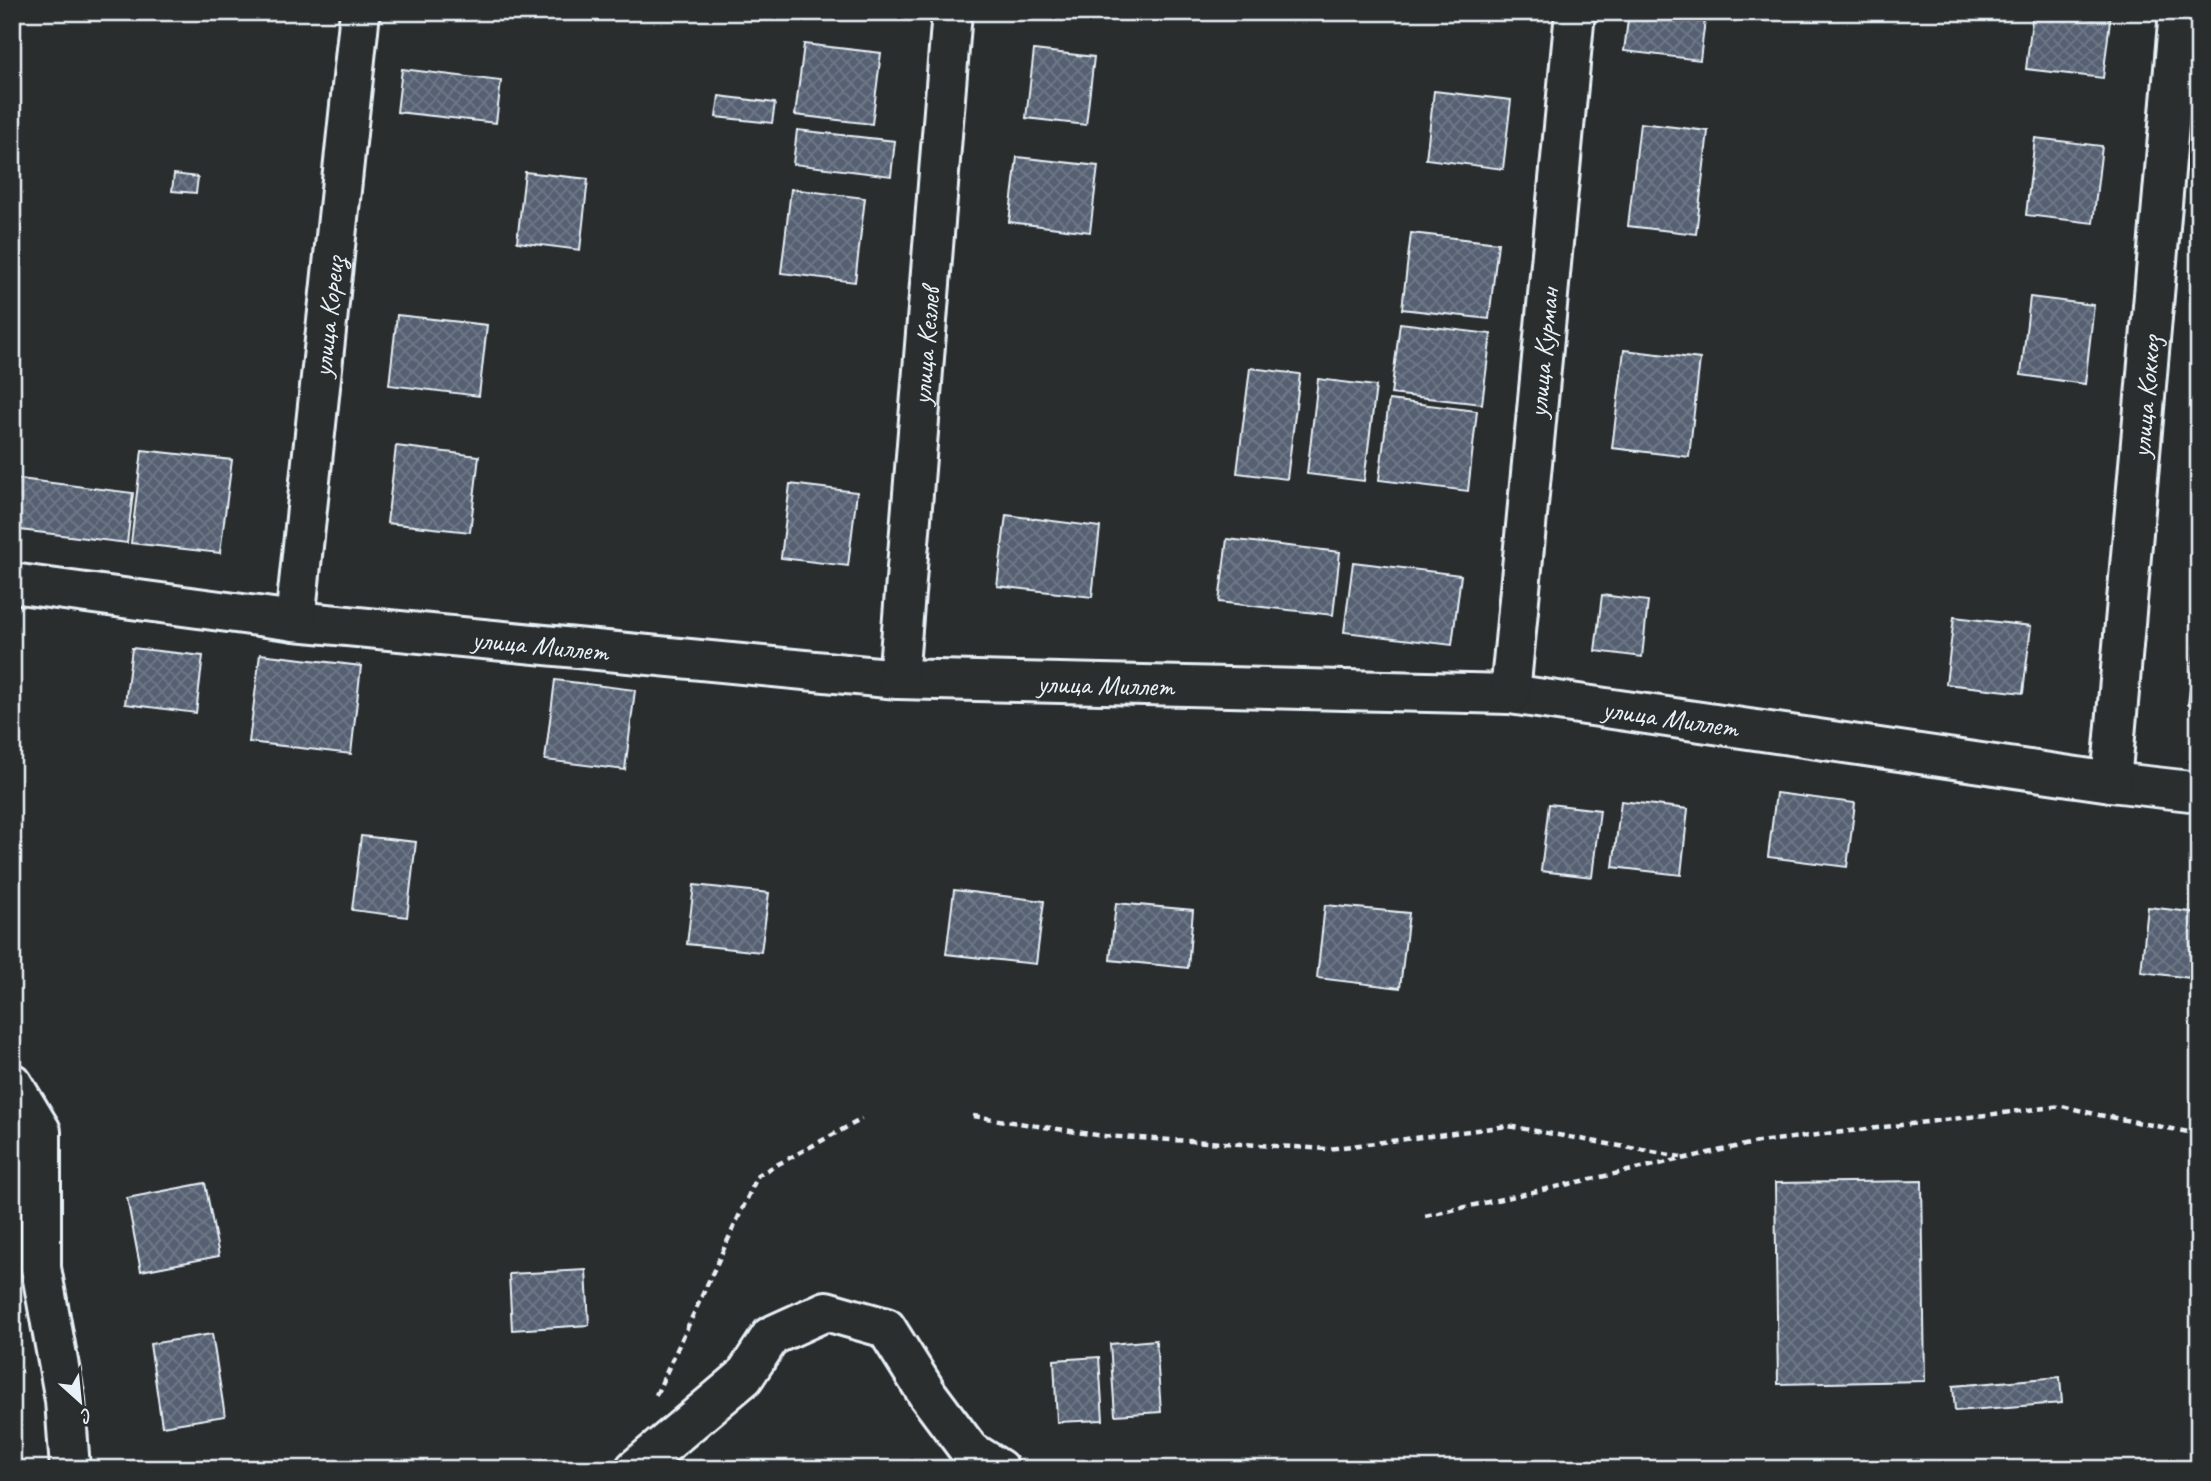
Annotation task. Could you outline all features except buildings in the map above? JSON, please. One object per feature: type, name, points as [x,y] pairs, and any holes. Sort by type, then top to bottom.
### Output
[{"type":"street","name":"улица Кореиз","points":[[295,621],[360,12]]},
{"type":"street","name":"улица Кезлев","points":[[898,679],[952,12]]},
{"type":"street","name":"улица Курман","points":[[1510,694],[1575,12]]},
{"type":"street","name":"улица Коккоз","points":[[2111,782],[2179,12]]},
{"type":"street","name":"улица Миллет","points":[[12,583],[295,621],[898,679],[1510,694],[2111,782],[2199,792]]},
{"type":"street","points":[[12,1083],[41,1131],[41,1268],[65,1400],[70,1469]]},
{"type":"street","points":[[635,1469],[744,1377],[771,1336],[827,1311],[886,1328],[928,1395],[969,1450],[999,1469]]},
{"type":"path","points":[[1425,1216],[1758,1142],[2062,1106],[2199,1134]]},
{"type":"path","points":[[972,1116],[1103,1136],[1328,1149],[1508,1126],[1685,1158]]},
{"type":"path","points":[[656,1396],[758,1175],[862,1119]]}]
